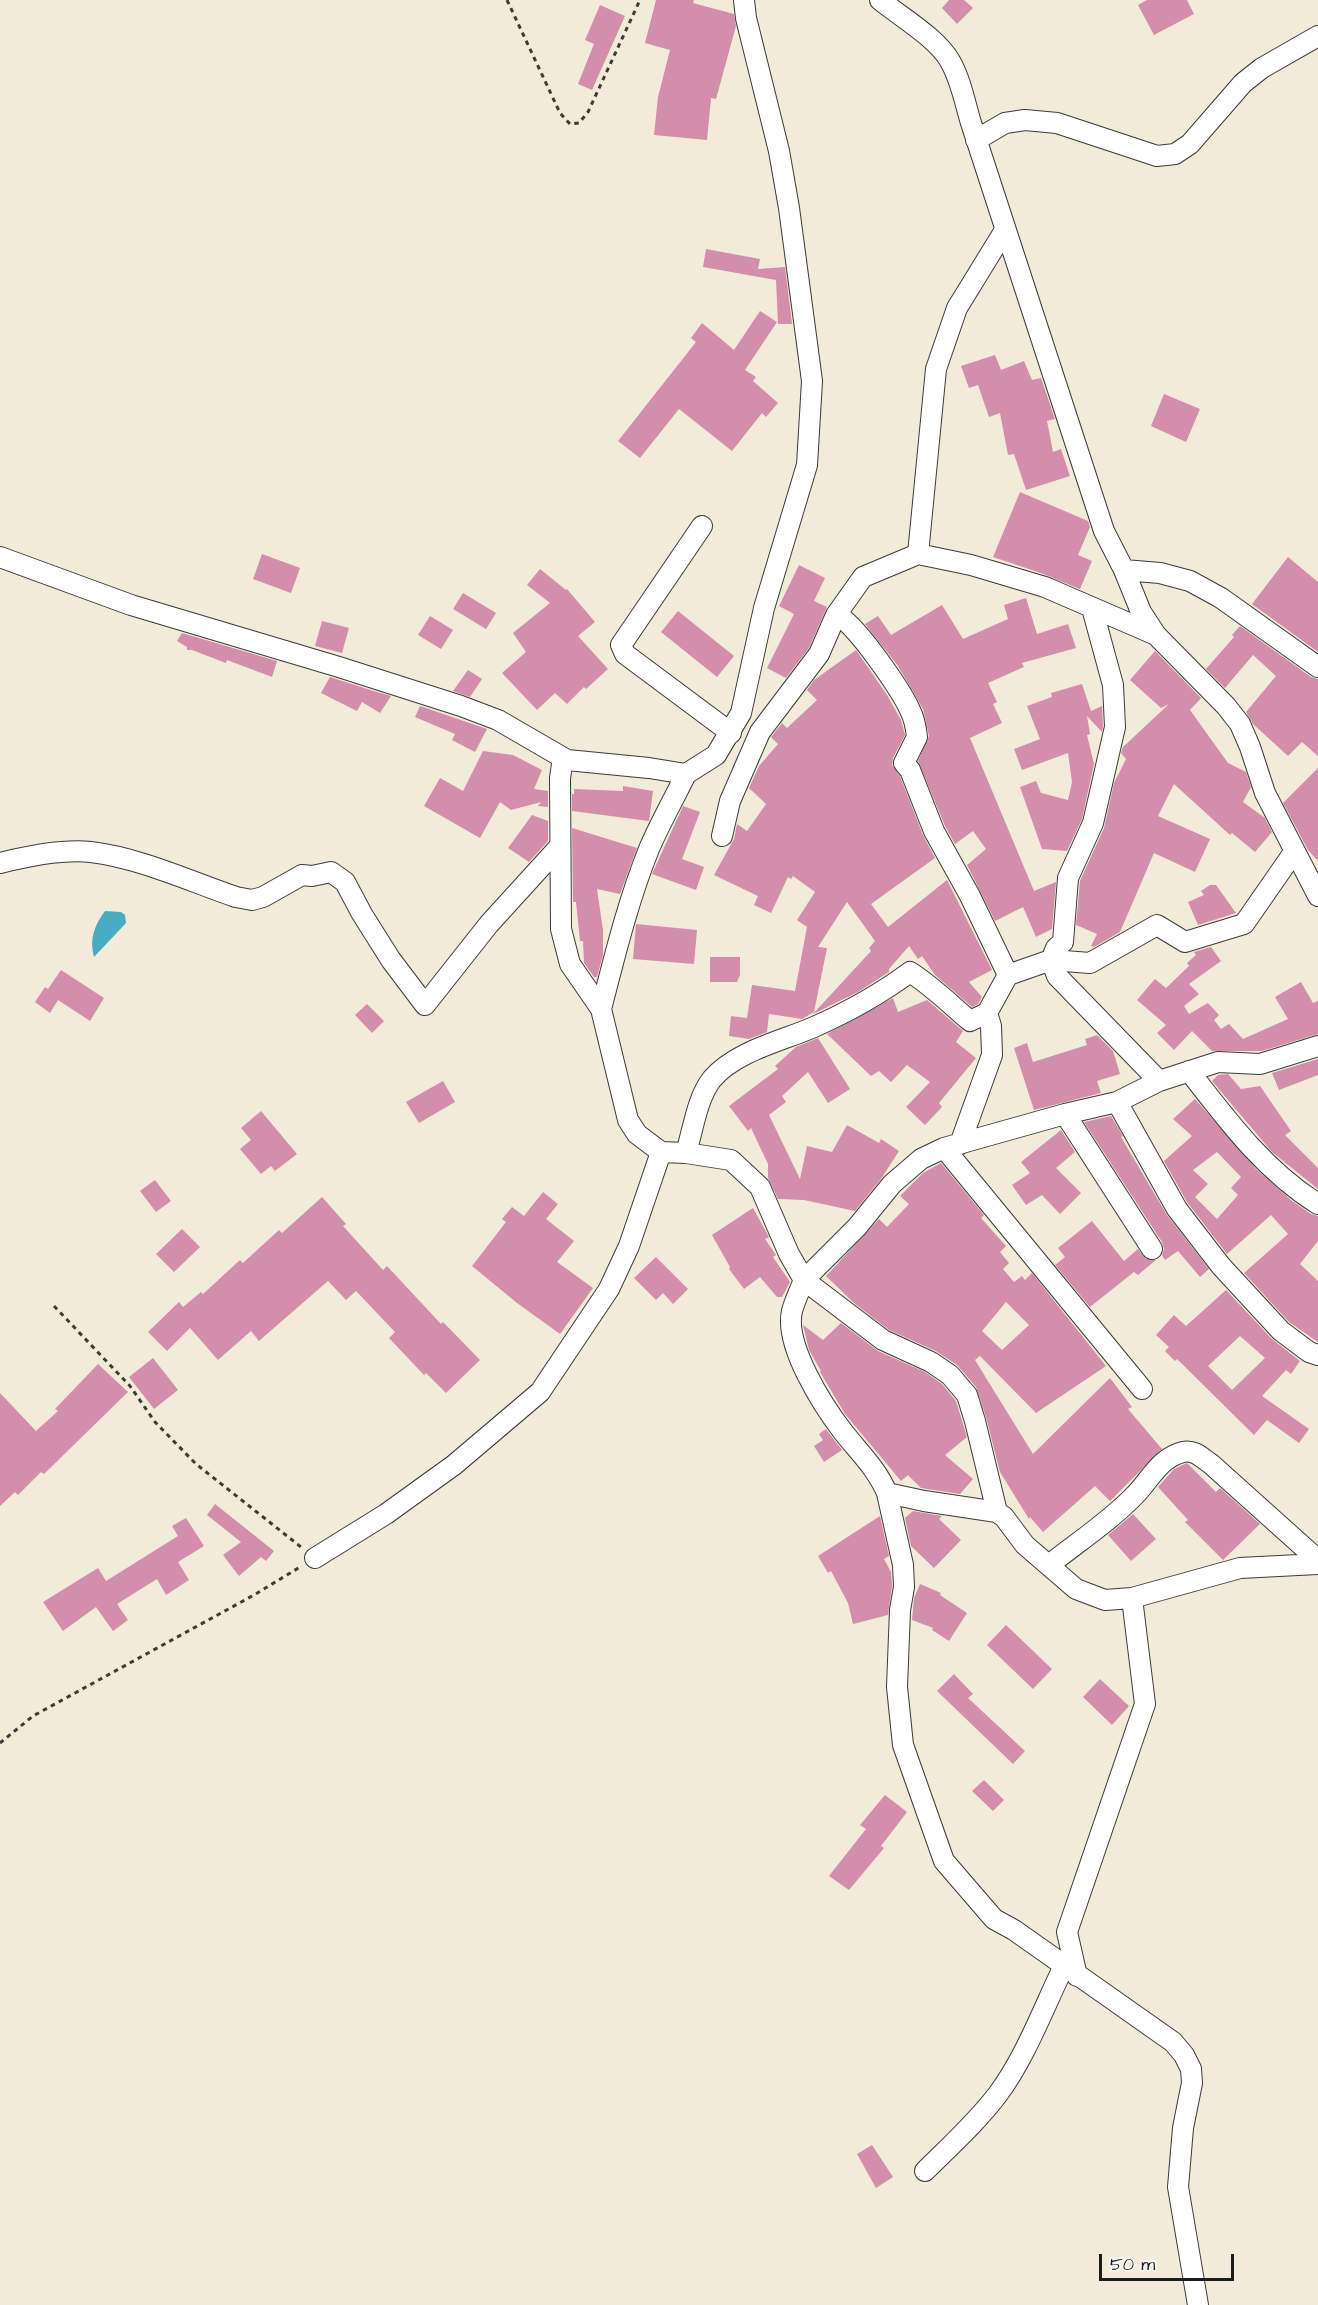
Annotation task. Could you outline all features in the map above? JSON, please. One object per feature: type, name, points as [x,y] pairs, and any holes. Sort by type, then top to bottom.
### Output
[{"type":"street","points":[[600,1009],[618,939],[650,848],[686,774],[716,755],[741,713],[764,608],[807,465],[812,381],[789,208],[779,151],[746,18],[744,0]]},
{"type":"street","points":[[880,0],[932,41],[949,58],[956,72],[1005,230],[1104,531],[1124,570],[1141,612],[1156,635],[1181,663],[1226,706],[1240,724],[1250,747],[1264,793],[1318,897]]},
{"type":"street","points":[[976,140],[1005,123],[1025,120],[1057,123],[1157,156],[1174,154],[1190,144],[1243,83],[1262,68],[1318,36]]},
{"type":"street","points":[[918,554],[936,369],[957,308],[1005,230]]},
{"type":"street","points":[[702,526],[621,645],[625,654],[731,733]]},
{"type":"street","points":[[722,836],[730,801],[760,732],[819,654],[836,615],[863,578],[918,554],[971,565],[1045,587],[1156,635]]},
{"type":"street","points":[[0,557],[131,605],[460,706],[498,720],[567,760],[686,774]]},
{"type":"street","points":[[1124,570],[1160,573],[1190,581],[1221,598],[1318,667]]},
{"type":"street","points":[[1092,608],[1113,685],[1114,727],[1093,823],[1068,878],[1063,942],[1056,948],[1051,960],[1057,976],[1159,1081]]},
{"type":"street","points":[[836,615],[842,616],[860,636],[910,708],[917,737],[904,763],[910,770],[934,831],[1008,975]]},
{"type":"street","points":[[567,760],[562,764],[560,778],[561,929],[570,964],[600,1009],[628,1120],[637,1134],[661,1152],[686,1153],[731,1160],[760,1186],[789,1254],[804,1280],[883,1340],[932,1362],[950,1376],[967,1395],[997,1512]]},
{"type":"street","points":[[0,863],[32,855],[89,852],[126,859],[236,897],[252,900],[263,897],[302,875],[312,876],[331,872],[345,882],[391,960],[425,1005],[489,924],[560,846]]},
{"type":"street","points":[[686,1153],[703,1094],[712,1078],[735,1061],[776,1041],[812,1028],[877,996],[910,972],[932,986],[941,997],[970,1021],[987,1013],[1008,975],[1051,960],[1090,963],[1157,925],[1185,942],[1244,924],[1294,852]]},
{"type":"street","points":[[952,1146],[992,1055],[991,1026],[987,1013]]},
{"type":"street","points":[[1198,2305],[1178,2187],[1183,2128],[1192,2083],[1191,2069],[1184,2055],[1173,2042],[1014,1930],[994,1919],[944,1861],[903,1744],[897,1687],[900,1610],[904,1587],[903,1564],[887,1492],[881,1478],[842,1430],[804,1369],[794,1344],[792,1312],[804,1280],[857,1227],[892,1184],[921,1159],[996,1132],[1117,1102],[1159,1081],[1218,1062],[1260,1064],[1318,1046]]},
{"type":"street","points":[[1189,1071],[1227,1120],[1274,1171],[1318,1204]]},
{"type":"street","points":[[1117,1102],[1177,1209],[1221,1266],[1281,1331],[1318,1356]]},
{"type":"street","points":[[1065,1114],[1152,1249]]},
{"type":"street","points":[[952,1146],[1142,1389]]},
{"type":"street","points":[[315,1558],[387,1514],[454,1465],[540,1392],[609,1289],[629,1246],[661,1152]]},
{"type":"street","points":[[1049,1565],[1136,1494],[1150,1473],[1181,1452],[1193,1452],[1211,1464],[1318,1562]]},
{"type":"street","points":[[887,1492],[924,1501],[997,1512],[1004,1516],[1025,1545],[1076,1589],[1105,1600],[1132,1598],[1240,1568],[1318,1562]]},
{"type":"street","points":[[925,2171],[977,2120],[999,2094],[1071,1971],[1067,1932],[1145,1704],[1132,1598]]},
{"type":"path","points":[[507,0],[560,113],[570,124],[579,123],[588,112],[640,0]]},
{"type":"path","points":[[0,1743],[33,1716],[254,1595],[315,1558],[196,1464],[155,1422],[130,1386],[54,1306]]},
{"type":"water","points":[[105,911],[121,912],[125,915],[126,923],[94,957],[92,944],[94,933]]},
{"type":"building","points":[[656,0],[694,0],[693,3],[734,14],[736,26],[716,99],[711,98],[707,140],[654,135],[658,97],[670,50],[645,43]]},
{"type":"building","points":[[949,0],[964,0],[973,8],[957,24],[942,8]]},
{"type":"building","points":[[1147,0],[1187,0],[1194,14],[1154,35],[1138,5]]},
{"type":"building","points":[[600,5],[625,16],[592,90],[578,84],[594,44],[585,40]]},
{"type":"building","points":[[706,249],[760,259],[758,269],[785,267],[792,324],[778,324],[776,280],[703,267]]},
{"type":"building","points":[[760,311],[777,322],[745,370],[756,377],[753,381],[778,403],[766,417],[762,413],[732,451],[679,409],[640,458],[618,441],[696,342],[691,338],[702,323],[734,350]]},
{"type":"building","points":[[995,355],[1001,370],[1024,361],[1032,380],[1041,378],[1055,419],[1047,421],[1053,452],[1061,449],[1070,476],[1026,490],[1014,454],[1008,455],[1000,413],[989,417],[978,385],[969,388],[961,366]]},
{"type":"building","points":[[1164,394],[1200,409],[1186,442],[1151,426]]},
{"type":"building","points":[[1020,492],[1088,521],[1090,527],[1078,555],[1092,561],[1080,589],[993,557]]},
{"type":"building","points":[[262,554],[300,568],[291,593],[253,579]]},
{"type":"building","points":[[1288,557],[1318,582],[1318,652],[1252,604]]},
{"type":"building","points":[[799,565],[825,578],[814,601],[827,607],[809,648],[786,678],[767,668],[794,614],[779,606]]},
{"type":"building","points":[[540,569],[567,589],[595,622],[578,636],[608,669],[586,689],[584,687],[567,704],[555,693],[537,710],[502,673],[526,652],[513,633],[550,603],[527,585]]},
{"type":"building","points":[[463,593],[496,613],[486,629],[453,609]]},
{"type":"building","points":[[1026,598],[1037,634],[1068,624],[1076,648],[1022,663],[1024,667],[988,683],[997,702],[993,704],[1002,723],[970,738],[1034,891],[1056,882],[1052,929],[1036,937],[1023,907],[995,921],[967,865],[986,849],[973,831],[955,844],[945,826],[918,761],[929,736],[923,709],[898,666],[865,624],[878,616],[891,635],[942,605],[963,639],[1008,619],[1004,605]]},
{"type":"building","points":[[678,611],[734,656],[717,677],[661,632]]},
{"type":"building","points":[[430,616],[453,630],[441,649],[418,635]]},
{"type":"building","points":[[322,621],[349,628],[342,653],[315,646]]},
{"type":"building","points":[[1240,626],[1311,677],[1318,679],[1318,756],[1302,742],[1288,756],[1253,724],[1246,712],[1276,676],[1253,655],[1225,688],[1206,669],[1234,637],[1232,635]]},
{"type":"building","points":[[182,633],[277,661],[272,677],[227,660],[226,663],[187,650],[187,647],[177,641]]},
{"type":"building","points":[[856,650],[901,720],[905,735],[893,758],[892,765],[900,776],[923,835],[935,858],[871,904],[888,927],[947,880],[992,970],[969,982],[982,997],[978,1004],[972,1007],[935,975],[922,956],[918,959],[909,946],[889,969],[889,972],[858,992],[813,1014],[871,951],[869,948],[875,941],[847,902],[818,947],[827,948],[814,1012],[802,1019],[769,1014],[767,1032],[749,1039],[729,1036],[731,1016],[747,1018],[752,985],[795,991],[807,927],[797,920],[815,892],[793,876],[791,879],[788,877],[771,913],[754,905],[758,896],[714,875],[734,839],[737,824],[747,831],[766,804],[749,788],[759,766],[778,744],[771,737],[782,723],[787,728],[817,700],[807,690],[814,680]]},
{"type":"building","points":[[1155,651],[1201,698],[1190,710],[1228,763],[1246,772],[1251,787],[1243,802],[1265,818],[1272,832],[1255,852],[1232,833],[1230,835],[1174,784],[1158,816],[1210,839],[1195,872],[1154,853],[1120,932],[1094,947],[1091,946],[1097,934],[1076,925],[1080,881],[1104,828],[1114,783],[1126,759],[1121,753],[1123,747],[1169,704],[1161,708],[1130,680]]},
{"type":"building","points":[[468,670],[482,679],[470,697],[453,691]]},
{"type":"building","points":[[330,677],[391,696],[380,713],[362,702],[357,711],[321,693]]},
{"type":"building","points":[[1082,684],[1091,711],[1102,706],[1103,726],[1102,732],[1087,716],[1090,734],[1087,735],[1094,764],[1082,819],[1067,851],[1042,849],[1020,787],[1036,781],[1041,793],[1068,800],[1072,782],[1068,753],[1022,770],[1014,749],[1040,739],[1027,706],[1052,697],[1051,693]]},
{"type":"building","points":[[420,706],[487,729],[475,752],[452,740],[455,734],[415,717]]},
{"type":"building","points":[[483,751],[513,755],[542,770],[534,789],[548,791],[548,807],[538,806],[541,802],[511,810],[500,802],[480,838],[424,806],[440,778],[463,791]]},
{"type":"building","points":[[1318,768],[1318,861],[1308,850],[1283,803]]},
{"type":"building","points":[[623,786],[653,791],[649,821],[572,811],[574,789],[623,791]]},
{"type":"building","points":[[683,806],[700,812],[682,859],[704,867],[696,890],[652,874]]},
{"type":"building","points":[[532,815],[548,821],[548,841],[529,862],[508,848]]},
{"type":"building","points":[[572,828],[637,848],[620,894],[597,889],[603,930],[603,955],[597,977],[594,977],[584,963],[583,941],[580,941],[576,902],[573,902]]},
{"type":"building","points":[[1210,885],[1216,885],[1236,913],[1198,925],[1188,902],[1204,895],[1201,891]]},
{"type":"building","points":[[636,924],[697,930],[694,964],[633,959]]},
{"type":"building","points":[[1211,947],[1221,961],[1189,984],[1199,994],[1184,1006],[1189,1014],[1208,1003],[1219,1015],[1214,1020],[1221,1029],[1229,1024],[1243,1039],[1288,1019],[1275,997],[1301,982],[1313,1003],[1318,1001],[1318,1034],[1262,1051],[1212,1051],[1192,1031],[1174,1050],[1157,1033],[1166,1025],[1137,1000],[1155,979],[1166,988],[1189,966],[1187,963],[1196,955],[1194,952]]},
{"type":"building","points":[[710,957],[740,957],[740,975],[737,982],[710,982]]},
{"type":"building","points":[[61,970],[104,998],[90,1021],[58,1000],[50,1013],[35,1002],[45,987],[48,989]]},
{"type":"building","points":[[893,998],[898,1012],[927,1000],[963,1031],[956,1042],[976,1058],[939,1103],[942,1107],[925,1125],[906,1107],[930,1082],[907,1065],[891,1082],[879,1071],[871,1076],[827,1034]]},
{"type":"building","points":[[367,1004],[384,1021],[372,1033],[355,1015]]},
{"type":"building","points":[[1097,1035],[1113,1051],[1120,1074],[1097,1081],[1101,1093],[1034,1110],[1014,1048],[1027,1043],[1033,1062],[1087,1045],[1085,1039]]},
{"type":"building","points":[[818,1038],[850,1089],[828,1103],[808,1072],[782,1096],[786,1102],[769,1115],[800,1179],[807,1146],[832,1152],[847,1125],[879,1143],[881,1139],[899,1151],[881,1179],[855,1211],[804,1200],[778,1199],[768,1178],[768,1164],[751,1128],[748,1131],[729,1106],[778,1069],[775,1066],[796,1047]]},
{"type":"building","points":[[1318,1059],[1318,1075],[1279,1090],[1272,1073]]},
{"type":"building","points":[[1228,1074],[1241,1089],[1260,1086],[1291,1131],[1285,1135],[1318,1168],[1318,1189],[1272,1152],[1212,1081],[1218,1075]]},
{"type":"building","points":[[443,1081],[455,1102],[419,1123],[406,1102]]},
{"type":"building","points":[[1195,1099],[1256,1169],[1291,1200],[1311,1214],[1318,1216],[1318,1241],[1300,1264],[1318,1281],[1318,1342],[1289,1322],[1244,1273],[1288,1234],[1271,1215],[1227,1254],[1187,1202],[1164,1161],[1192,1136],[1173,1119]],"holes":[[[1217,1152],[1241,1177],[1231,1188],[1238,1195],[1217,1219],[1195,1197],[1208,1184],[1193,1170]]]},
{"type":"building","points":[[261,1111],[297,1154],[275,1171],[271,1166],[261,1174],[240,1149],[251,1140],[241,1128]]},
{"type":"building","points":[[1111,1116],[1167,1215],[1209,1269],[1200,1277],[1178,1251],[1165,1260],[1162,1255],[1164,1249],[1162,1242],[1084,1122]]},
{"type":"building","points":[[1061,1130],[1075,1152],[1056,1168],[1081,1193],[1060,1214],[1042,1195],[1026,1205],[1012,1185],[1030,1173],[1021,1162]]},
{"type":"building","points":[[941,1163],[984,1215],[981,1218],[1006,1246],[1000,1252],[1009,1263],[1003,1269],[1014,1282],[1022,1276],[1025,1280],[1032,1273],[1106,1366],[1036,1413],[980,1356],[975,1360],[1033,1454],[1110,1378],[1132,1407],[1128,1409],[1162,1449],[1110,1501],[1095,1486],[1043,1532],[1030,1517],[1029,1519],[1000,1472],[976,1387],[957,1365],[936,1351],[889,1330],[854,1303],[826,1276],[879,1219],[887,1227],[909,1204],[900,1196],[923,1173]],"holes":[[[1006,1302],[1029,1325],[1002,1350],[982,1331]]]},
{"type":"building","points":[[155,1180],[171,1201],[156,1212],[140,1191]]},
{"type":"building","points":[[543,1192],[558,1204],[546,1219],[574,1241],[557,1262],[593,1288],[560,1334],[472,1266],[506,1222],[502,1219],[512,1207],[524,1216]]},
{"type":"building","points":[[322,1197],[346,1224],[343,1226],[383,1270],[387,1266],[441,1324],[443,1322],[480,1360],[446,1393],[426,1373],[424,1375],[389,1338],[395,1332],[356,1291],[346,1300],[328,1281],[259,1341],[251,1331],[218,1360],[190,1328],[167,1351],[148,1332],[179,1302],[183,1307],[201,1292],[203,1294],[240,1260],[243,1263],[279,1230],[282,1233]]},
{"type":"building","points":[[753,1208],[769,1237],[765,1239],[776,1255],[773,1257],[790,1282],[782,1297],[777,1297],[760,1277],[744,1289],[729,1269],[712,1235]]},
{"type":"building","points":[[1092,1221],[1124,1261],[1138,1249],[1146,1259],[1156,1260],[1138,1275],[1134,1272],[1090,1307],[1055,1265],[1065,1257],[1058,1248]]},
{"type":"building","points":[[182,1229],[200,1247],[174,1272],[156,1254]]},
{"type":"building","points":[[656,1257],[688,1289],[673,1304],[663,1293],[656,1300],[634,1278]]},
{"type":"building","points":[[1226,1290],[1272,1339],[1300,1361],[1291,1374],[1286,1370],[1262,1396],[1309,1429],[1299,1443],[1267,1420],[1254,1435],[1177,1359],[1175,1361],[1165,1351],[1169,1347],[1156,1335],[1174,1315],[1186,1326]],"holes":[[[1240,1336],[1265,1358],[1232,1390],[1208,1366]]]},
{"type":"building","points":[[841,1323],[878,1351],[925,1372],[942,1384],[956,1401],[967,1437],[945,1455],[973,1479],[960,1494],[921,1488],[908,1475],[901,1481],[845,1414],[809,1350],[803,1325],[823,1340]]},
{"type":"building","points":[[153,1358],[178,1390],[154,1409],[129,1377]]},
{"type":"building","points":[[98,1364],[128,1392],[44,1474],[41,1472],[18,1495],[15,1492],[0,1506],[0,1393],[36,1431],[58,1411],[55,1409]]},
{"type":"building","points":[[826,1429],[842,1450],[824,1462],[814,1446],[823,1440],[819,1434]]},
{"type":"building","points":[[1187,1463],[1216,1492],[1220,1488],[1260,1524],[1223,1560],[1185,1522],[1188,1520],[1158,1487],[1174,1469]]},
{"type":"building","points":[[215,1504],[274,1551],[266,1561],[261,1557],[239,1576],[223,1555],[241,1542],[207,1515]]},
{"type":"building","points":[[913,1511],[942,1516],[939,1519],[961,1540],[934,1568],[911,1546],[905,1518]]},
{"type":"building","points":[[1133,1514],[1156,1539],[1131,1561],[1108,1535]]},
{"type":"building","points":[[880,1516],[889,1556],[884,1559],[891,1572],[892,1586],[888,1615],[853,1624],[848,1603],[831,1571],[828,1573],[818,1556]]},
{"type":"building","points":[[186,1518],[204,1546],[178,1562],[189,1580],[166,1595],[157,1579],[117,1604],[128,1620],[113,1631],[96,1607],[63,1631],[43,1602],[98,1568],[106,1581],[178,1536],[172,1526]]},
{"type":"building","points":[[920,1584],[941,1593],[940,1595],[967,1613],[949,1641],[932,1630],[933,1628],[912,1620],[914,1598]]},
{"type":"building","points":[[1006,1625],[1052,1669],[1033,1689],[987,1645]]},
{"type":"building","points":[[954,1674],[973,1694],[968,1698],[1025,1751],[1013,1764],[937,1691]]},
{"type":"building","points":[[1100,1679],[1129,1706],[1112,1725],[1083,1697]]},
{"type":"building","points":[[984,1780],[1004,1800],[993,1811],[972,1791]]},
{"type":"building","points":[[885,1795],[907,1812],[881,1846],[884,1848],[849,1890],[829,1876],[866,1829],[860,1825]]},
{"type":"building","points":[[872,2145],[893,2177],[876,2188],[857,2154]]}]
